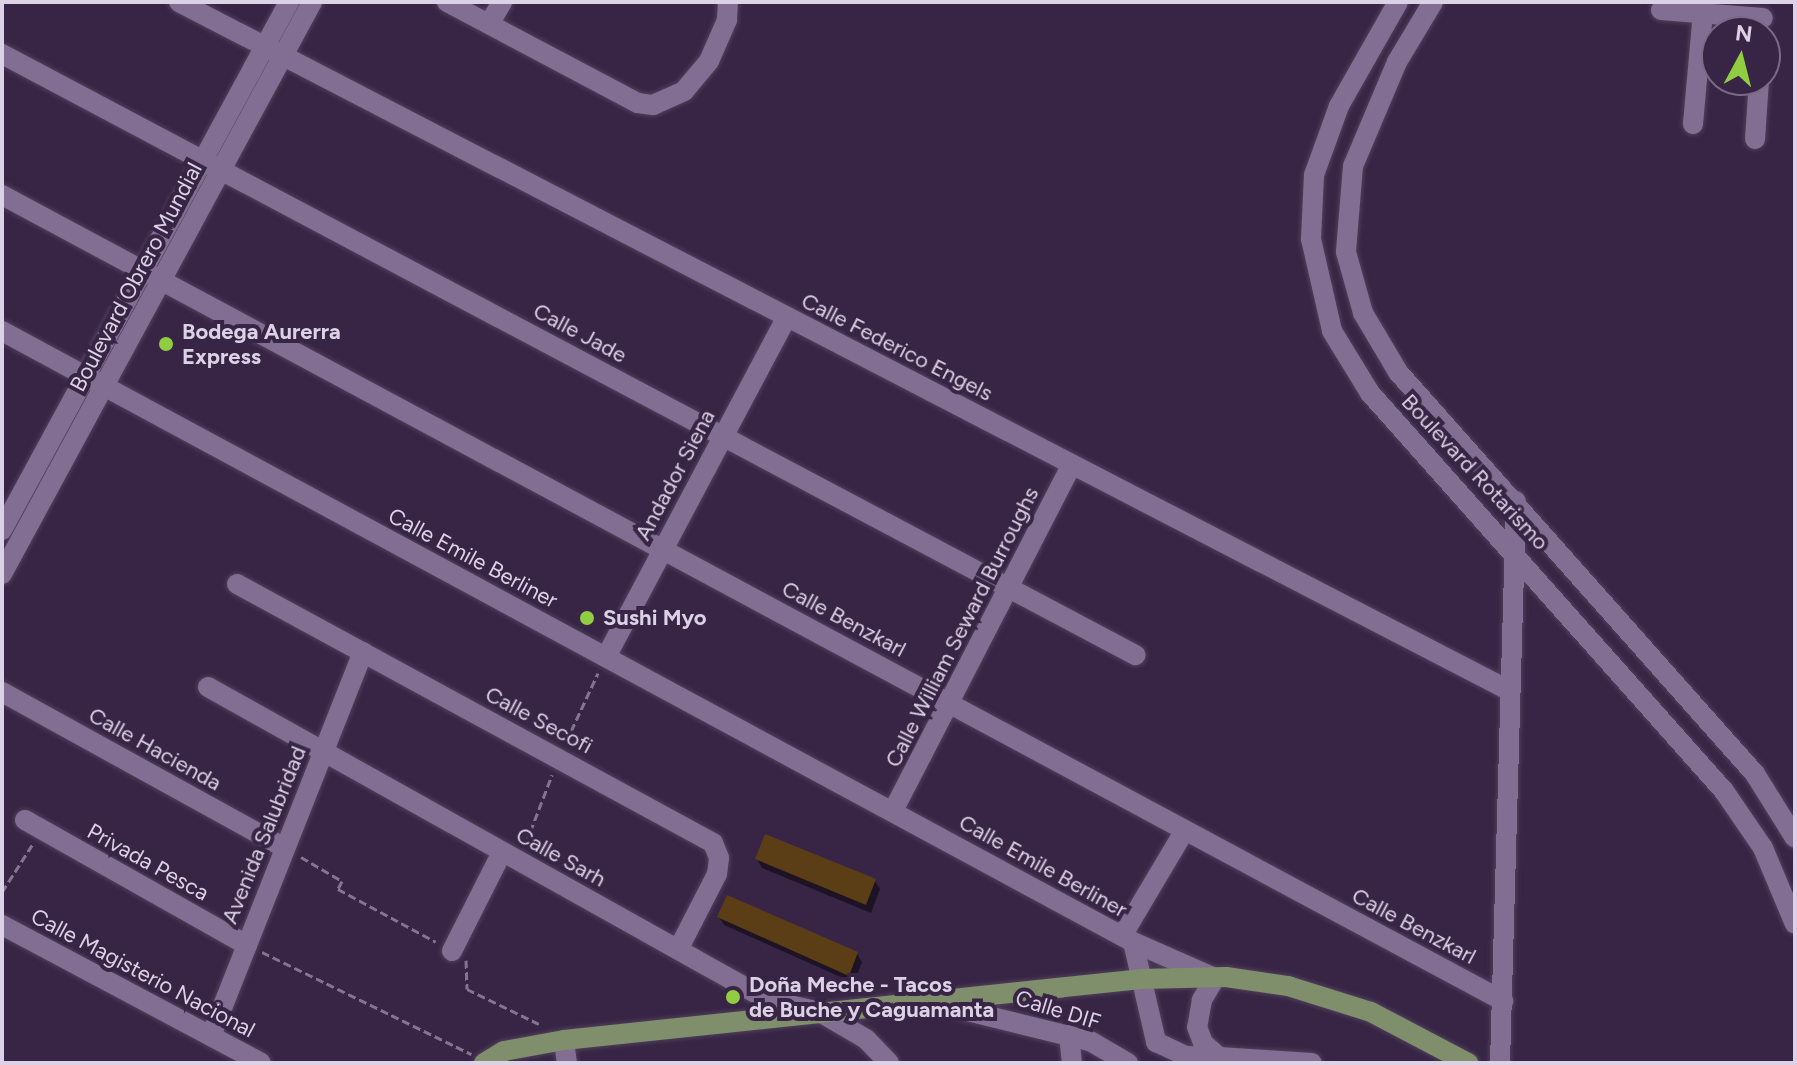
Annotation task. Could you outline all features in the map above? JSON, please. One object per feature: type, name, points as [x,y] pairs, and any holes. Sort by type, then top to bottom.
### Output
[{"type":"main road","points":[[484,1062],[504,1051],[564,1040],[1141,979],[1215,978],[1288,986],[1347,1004],[1406,1027],[1468,1063]]},
{"type":"street","name":"Calle Federico Engels","points":[[179,2],[1508,690]]},
{"type":"street","name":"Boulevard Obrero Mundial","points":[[2,530],[8,504],[86,376],[221,170],[274,51],[289,2]]},
{"type":"street","name":"Boulevard Obrero Mundial","points":[[2,574],[104,386],[202,160],[274,51],[312,2]]},
{"type":"street","points":[[447,2],[638,103],[666,103],[684,91],[709,61],[725,4]]},
{"type":"street","points":[[489,24],[502,2]]},
{"type":"street","name":"Boulevard Rotarismo","points":[[1398,2],[1339,106],[1314,175],[1311,239],[1315,273],[1347,361],[1370,393],[1513,548],[1724,791],[1763,848],[1795,924]]},
{"type":"street","name":"Boulevard Rotarismo","points":[[1433,2],[1397,62],[1360,144],[1348,192],[1346,252],[1363,313],[1398,372],[1516,501],[1755,774],[1795,838]]},
{"type":"street","points":[[1661,10],[1748,16]]},
{"type":"street","points":[[1693,124],[1703,13]]},
{"type":"street","name":"Calle Jade","points":[[2,54],[1135,655]]},
{"type":"street","points":[[1755,139],[1758,96]]},
{"type":"street","name":"Calle Benzkarl","points":[[2,195],[1503,1001]]},
{"type":"street","name":"Andador Siena","points":[[606,657],[787,317]]},
{"type":"street","name":"Calle Emile Berliner","points":[[2,331],[1127,939],[1215,978]]},
{"type":"street","name":"Calle William Seward Burroughs","points":[[893,811],[1011,589],[1072,464]]},
{"type":"street","points":[[1500,1063],[1508,690],[1516,501]]},
{"type":"street","points":[[8,504],[33,517]]},
{"type":"street","name":"Calle Secofi","points":[[237,584],[713,843],[719,858],[717,874],[678,950]]},
{"type":"street","points":[[1577,621],[1589,584]]},
{"type":"street","name":"Avenida Salubridad","points":[[211,1036],[363,652]]},
{"type":"street","name":"Calle Sarh","points":[[208,687],[768,1000],[820,1012],[866,1039],[889,1063]]},
{"type":"street","name":"Calle Hacienda","points":[[2,692],[285,848]]},
{"type":"street","name":"Privada Pesca","points":[[33,824],[247,945]]},
{"type":"street","points":[[1185,830],[1127,939],[1141,979],[1156,1042],[1171,1052],[1312,1063]]},
{"type":"street","points":[[452,951],[502,852]]},
{"type":"street","name":"Calle Magisterio Nacional","points":[[2,925],[261,1063]]},
{"type":"street","points":[[1215,978],[1202,1000],[1197,1027],[1203,1043],[1219,1057]]},
{"type":"street","name":"Calle DIF","points":[[924,1000],[1069,1035],[1128,1063]]},
{"type":"street","points":[[1069,1035],[1072,1063]]},
{"type":"street","points":[[564,1040],[567,1063]]},
{"type":"path","points":[[2,892],[33,824]]},
{"type":"path","points":[[285,848],[342,881],[338,889],[469,962],[467,989],[564,1040]]},
{"type":"path","points":[[247,945],[484,1062]]},
{"type":"building","points":[[765,834],[876,879],[866,905],[755,859]]},
{"type":"building","points":[[727,895],[858,952],[849,976],[717,917]]},
{"type":"place","name":"Bodega Aurerra Express","points":[[166,344]]},
{"type":"place","name":"Sushi Myo","points":[[587,618]]},
{"type":"place","name":"Doña Meche - Tacos de Buche y Caguamanta","points":[[733,997]]}]
